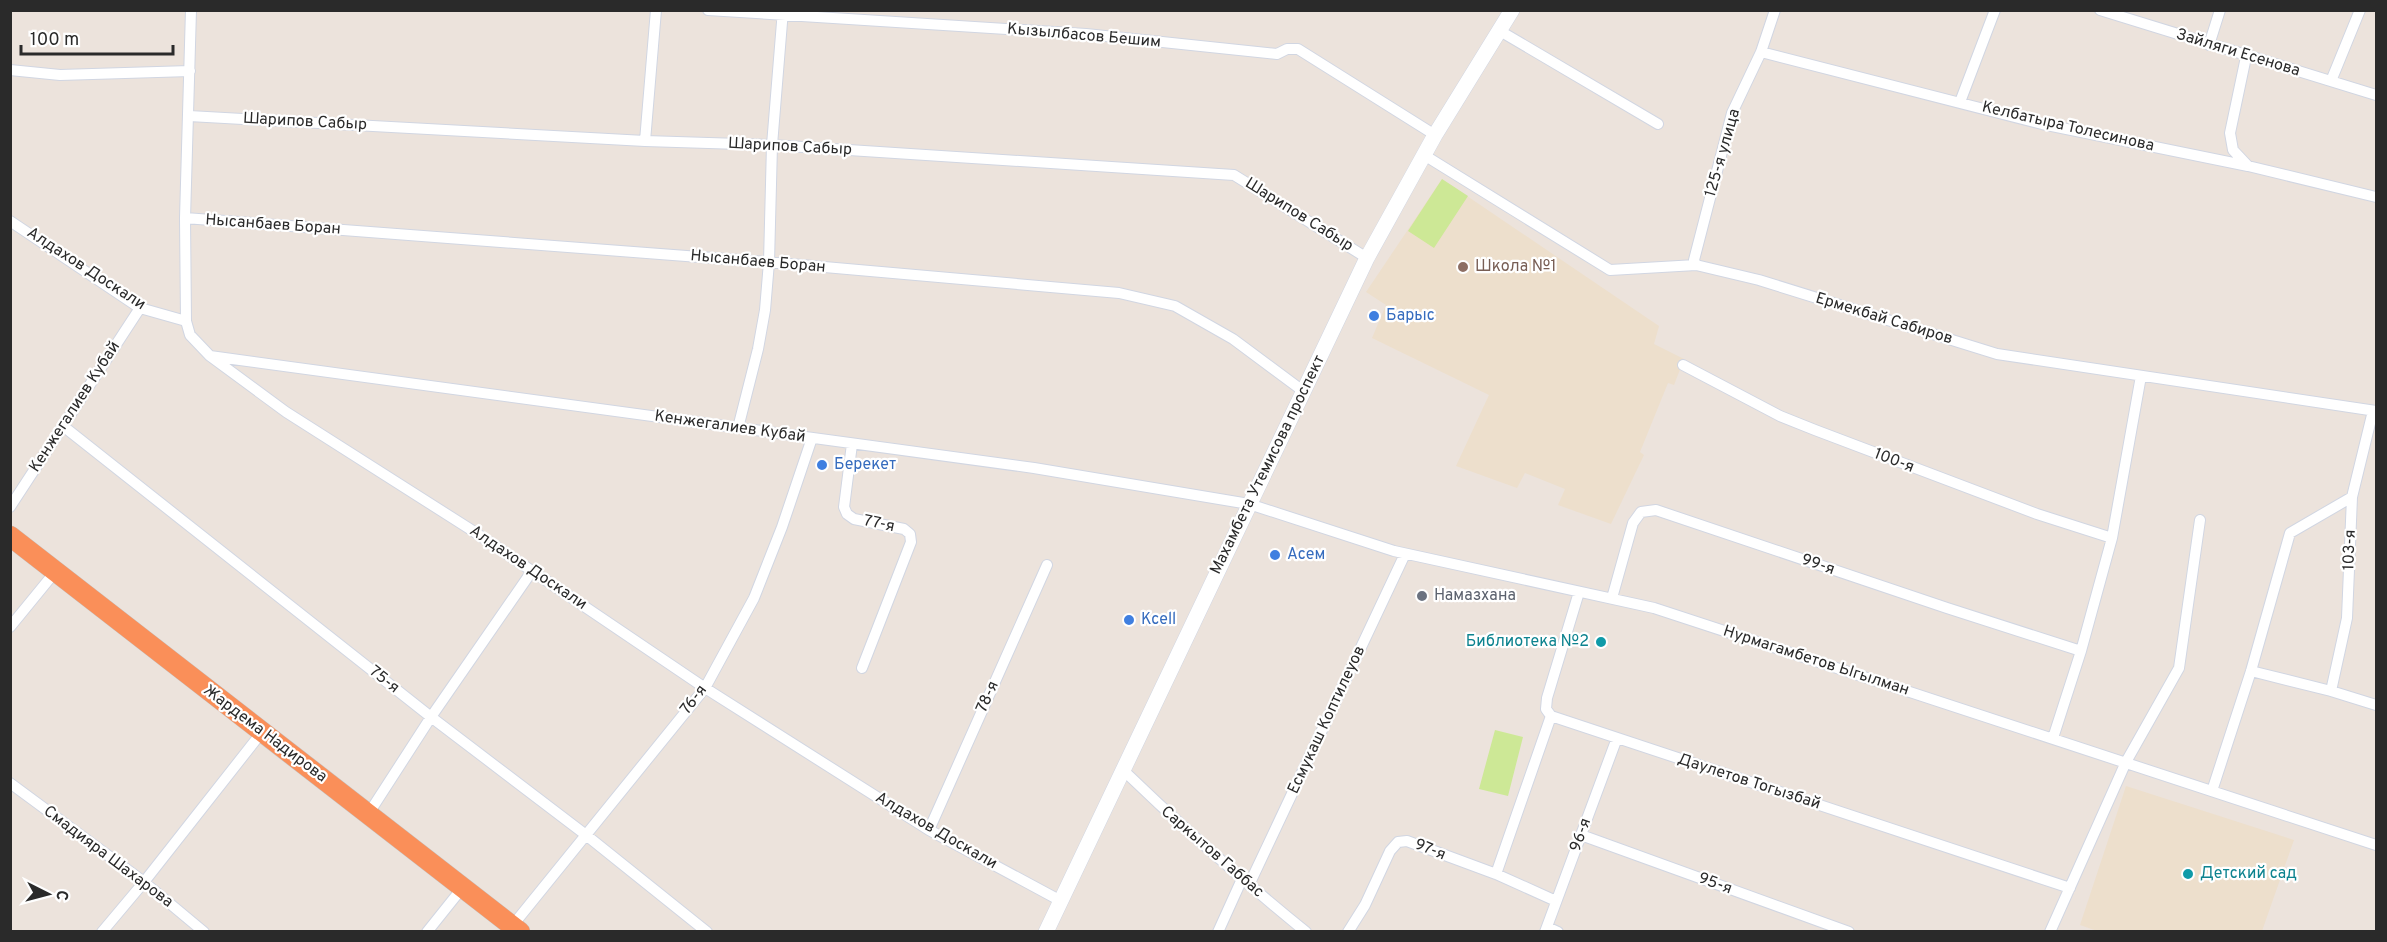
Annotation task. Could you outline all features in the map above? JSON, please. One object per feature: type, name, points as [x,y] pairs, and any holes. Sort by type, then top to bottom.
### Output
[{"type":"highway","name":"Жардема Надирова","points":[[10,536],[517,928]]},
{"type":"street","points":[[186,321],[185,218],[191,10]]},
{"type":"street","points":[[645,141],[656,10]]},
{"type":"street","name":"Кызылбасов Бешим","points":[[708,10],[1086,34],[1277,54],[1287,49],[1298,49],[1434,135]]},
{"type":"street","name":"Махамбета Утемисова проспект","points":[[1046,932],[1367,258],[1434,135],[1512,10]]},
{"type":"street","name":"125-я улица","points":[[1696,265],[1694,260],[1732,113],[1761,52],[1774,10]]},
{"type":"street","points":[[1960,102],[1995,10]]},
{"type":"street","name":"Зайляги Есенова","points":[[2100,10],[2246,57],[2376,95]]},
{"type":"street","points":[[2210,45],[2220,10]]},
{"type":"street","points":[[2331,81],[2360,10]]},
{"type":"street","points":[[738,428],[758,349],[765,310],[769,262],[772,145],[783,13]]},
{"type":"street","points":[[1500,31],[1658,124]]},
{"type":"street","name":"Келбатыра Толесинова","points":[[1761,52],[2042,124],[2248,166],[2376,197]]},
{"type":"street","points":[[2246,57],[2230,133],[2233,150],[2248,166]]},
{"type":"street","points":[[10,70],[60,75],[190,71]]},
{"type":"street","name":"Шарипов Сабыр","points":[[189,116],[645,141],[772,145],[1234,174],[1367,258]]},
{"type":"street","name":"Ермекбай Сабиров","points":[[1424,155],[1610,270],[1696,265],[1758,280],[1997,354],[2375,411]]},
{"type":"street","name":"Нысанбаев Боран","points":[[185,218],[769,262],[1119,293],[1175,306],[1233,339],[1303,391]]},
{"type":"street","name":"Алдахов Доскали","points":[[10,221],[140,308],[186,321],[190,335],[210,356],[286,412],[532,571],[705,688],[929,830],[1061,901]]},
{"type":"street","name":"Кенжегалиев Кубай","points":[[10,507],[140,308]]},
{"type":"street","name":"Кенжегалиев Кубай","points":[[210,356],[1034,468],[1249,504]]},
{"type":"street","name":"100-я","points":[[1683,365],[1780,416],[2027,510],[2112,538]]},
{"type":"street","points":[[2053,738],[2081,651],[2112,538],[2141,376]]},
{"type":"street","name":"103-я","points":[[2331,691],[2347,618],[2352,498],[2375,411]]},
{"type":"street","name":"75-я","points":[[63,426],[707,932]]},
{"type":"street","name":"76-я","points":[[517,928],[586,835],[705,688],[754,598],[782,527],[812,438]]},
{"type":"street","name":"77-я","points":[[852,444],[844,507],[847,514],[854,519],[904,529],[910,534],[911,542],[862,668]]},
{"type":"street","points":[[2212,791],[2251,671],[2290,533],[2352,498]]},
{"type":"street","name":"Нурмагамбетов Ыгылман","points":[[1249,504],[1405,554],[1612,598],[1665,612],[2212,791],[2376,841]]},
{"type":"street","name":"99-я","points":[[1612,598],[1633,522],[1641,512],[1656,510],[2081,651]]},
{"type":"street","points":[[2050,932],[2126,762],[2179,668],[2200,520]]},
{"type":"street","name":"Есмукаш Коптилеуов","points":[[1218,932],[1246,882],[1405,554]]},
{"type":"street","name":"78-я","points":[[929,830],[1047,565]]},
{"type":"street","points":[[369,813],[431,717],[532,571]]},
{"type":"street","points":[[10,627],[55,572]]},
{"type":"street","points":[[1496,874],[1551,716],[1546,709],[1547,698],[1580,592]]},
{"type":"street","points":[[2251,671],[2376,705]]},
{"type":"street","name":"Даулетов Тогызбай","points":[[1551,716],[2070,888]]},
{"type":"street","points":[[102,932],[262,732]]},
{"type":"street","name":"96-я","points":[[1546,929],[1617,738]]},
{"type":"street","name":"Саркытов Габбас","points":[[1122,769],[1162,808],[1305,932]]},
{"type":"street","name":"Смадияра Шахарова","points":[[10,783],[144,882],[204,932]]},
{"type":"street","name":"95-я","points":[[1581,835],[1849,932]]},
{"type":"street","name":"97-я","points":[[1348,932],[1365,905],[1390,851],[1398,842],[1407,842],[1496,874],[1556,902]]},
{"type":"street","points":[[427,932],[462,887]]},
{"type":"street","points":[[1546,929],[1558,932]]},
{"type":"shaded area","points":[[1442,179],[1659,326],[1654,344],[1684,359],[1674,385],[1668,383],[1640,452],[1644,455],[1611,524],[1558,505],[1565,489],[1525,473],[1517,488],[1456,466],[1489,395],[1372,338],[1386,305],[1366,292]]},
{"type":"shaded area","points":[[2126,786],[2294,840],[2262,931],[2100,932],[2080,925]]},
{"type":"green space","points":[[1442,179],[1468,196],[1434,248],[1408,231]]},
{"type":"green space","points":[[1495,730],[1523,737],[1508,796],[1479,789]]},
{"type":"place","name":"Школа №1","points":[[1463,267]]},
{"type":"place","name":"Барыс","points":[[1374,316]]},
{"type":"place","name":"Берекет","points":[[822,465]]},
{"type":"place","name":"Асем","points":[[1275,555]]},
{"type":"place","name":"Намазхана","points":[[1422,596]]},
{"type":"place","name":"Kcell","points":[[1129,620]]},
{"type":"place","name":"Библиотека №2","points":[[1601,642]]},
{"type":"place","name":"Детский сад","points":[[2188,874]]}]
